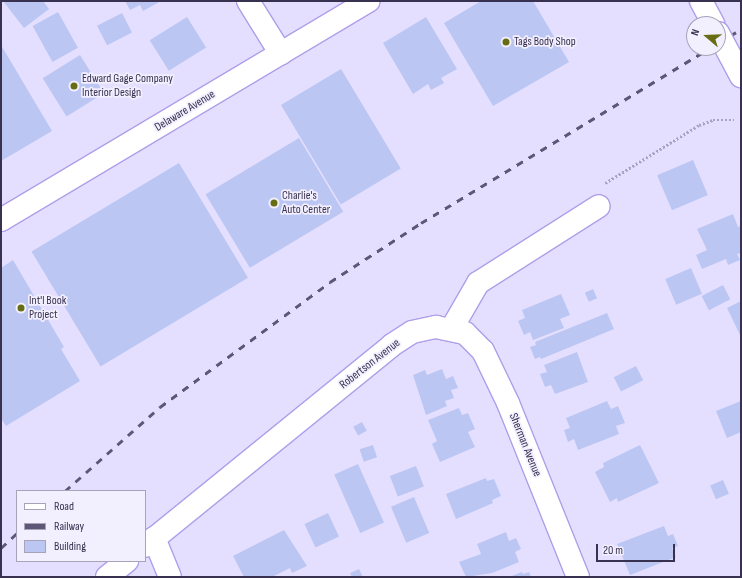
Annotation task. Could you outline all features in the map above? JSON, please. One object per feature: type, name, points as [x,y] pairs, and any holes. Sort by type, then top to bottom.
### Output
[{"type":"street","points":[[248,1],[281,54]]},
{"type":"street","name":"Delaware Avenue","points":[[1,220],[369,1]]},
{"type":"street","points":[[701,1],[709,16]]},
{"type":"street","points":[[726,48],[741,76]]},
{"type":"street","points":[[452,328],[478,283],[599,206]]},
{"type":"street","name":"Robertson Avenue","points":[[150,542],[392,345],[423,328],[452,328]]},
{"type":"street","name":"Sherman Avenue","points":[[452,328],[465,333],[476,342],[492,367],[578,577]]},
{"type":"street","points":[[150,542],[170,577]]},
{"type":"street","points":[[107,577],[125,562]]},
{"type":"path","points":[[599,206],[602,188],[607,182],[699,125],[712,120],[734,120]]},
{"type":"building","points":[[3,1],[43,1],[49,9],[24,28]]},
{"type":"building","points":[[125,1],[161,1],[143,11],[140,5],[130,10]]},
{"type":"building","name":"Tags Body Shop","points":[[481,1],[533,1],[569,62],[493,106],[444,23]]},
{"type":"building","points":[[58,12],[78,48],[53,62],[33,26]]},
{"type":"building","points":[[122,13],[132,33],[107,45],[97,26]]},
{"type":"building","points":[[187,17],[206,48],[169,71],[150,40]]},
{"type":"building","points":[[426,17],[457,69],[441,78],[444,83],[431,90],[428,84],[413,94],[383,43]]},
{"type":"building","points":[[1,45],[52,131],[1,161]]},
{"type":"building","name":"Edward Gage Company Interior Design","points":[[80,55],[104,93],[67,116],[43,78]]},
{"type":"building","points":[[341,69],[401,168],[341,204],[281,105]]},
{"type":"building","name":"Charlie's Auto Center","points":[[299,138],[343,212],[250,268],[206,194]]},
{"type":"building","points":[[693,160],[708,195],[672,210],[657,175]]},
{"type":"building","points":[[179,163],[248,278],[101,366],[32,252]]},
{"type":"building","points":[[733,214],[738,227],[741,226],[741,253],[737,254],[740,260],[728,265],[726,259],[702,269],[696,255],[707,250],[697,229]]},
{"type":"building","name":"Int'l Book Project","points":[[13,260],[64,347],[61,349],[80,381],[6,426],[1,418],[1,268]]},
{"type":"building","points":[[691,268],[702,294],[676,305],[665,279]]},
{"type":"building","points":[[723,285],[730,299],[709,310],[702,296]]},
{"type":"building","points":[[593,289],[597,298],[589,302],[585,293]]},
{"type":"building","points":[[561,294],[570,315],[560,319],[564,328],[533,340],[530,332],[524,335],[518,321],[525,318],[522,310]]},
{"type":"building","points":[[741,301],[741,337],[727,308]]},
{"type":"building","points":[[607,313],[614,329],[541,359],[540,357],[535,359],[530,347],[536,345],[535,342]]},
{"type":"building","points":[[577,352],[588,382],[555,394],[551,385],[545,387],[540,374],[547,372],[544,365]]},
{"type":"building","points":[[636,366],[643,380],[621,392],[614,377]]},
{"type":"building","points":[[442,369],[446,379],[453,376],[458,388],[451,390],[454,398],[445,401],[447,406],[426,415],[413,375],[425,370],[427,375]]},
{"type":"building","points":[[607,401],[611,409],[618,406],[625,423],[616,426],[619,434],[578,450],[574,439],[568,442],[564,430],[570,428],[566,418]]},
{"type":"building","points":[[741,401],[741,432],[727,438],[716,411]]},
{"type":"building","points":[[459,408],[462,415],[468,413],[475,429],[468,432],[475,447],[440,462],[432,444],[437,441],[428,420]]},
{"type":"building","points":[[362,422],[367,431],[358,436],[353,427]]},
{"type":"building","points":[[373,445],[377,457],[364,462],[360,449]]},
{"type":"building","points":[[640,445],[659,483],[618,502],[617,498],[610,502],[595,472],[604,467],[603,463]]},
{"type":"building","points":[[358,464],[384,522],[360,533],[334,475]]},
{"type":"building","points":[[416,466],[424,487],[398,497],[390,476]]},
{"type":"building","points":[[486,478],[487,481],[494,479],[501,496],[492,500],[493,503],[456,519],[446,494]]},
{"type":"building","points":[[723,480],[729,494],[716,499],[710,485]]},
{"type":"building","points":[[414,497],[429,533],[406,543],[391,507]]},
{"type":"building","points":[[328,513],[339,537],[315,548],[304,524]]},
{"type":"building","points":[[664,526],[668,536],[673,534],[678,546],[672,548],[676,557],[630,575],[617,544]]},
{"type":"building","points":[[284,530],[307,566],[292,573],[290,568],[272,577],[244,577],[233,556]]},
{"type":"building","points":[[506,532],[509,541],[516,538],[521,549],[515,552],[519,562],[492,573],[466,577],[459,562],[481,554],[477,544]]},
{"type":"building","points":[[359,569],[363,577],[352,577],[350,573]]},
{"type":"building","points":[[522,572],[523,574],[529,572],[531,577],[509,577]]},
{"type":"railway","points":[[726,38],[741,29]]},
{"type":"railway","points":[[66,490],[160,407],[330,282],[421,223],[697,56]]},
{"type":"railway","points":[[1,548],[16,534]]},
{"type":"place","name":"Tags Body Shop","points":[[506,42]]},
{"type":"place","name":"Edward Gage Company Interior Design","points":[[74,86]]},
{"type":"place","name":"Charlie's Auto Center","points":[[274,203]]},
{"type":"place","name":"Int'l Book Project","points":[[21,308]]}]
